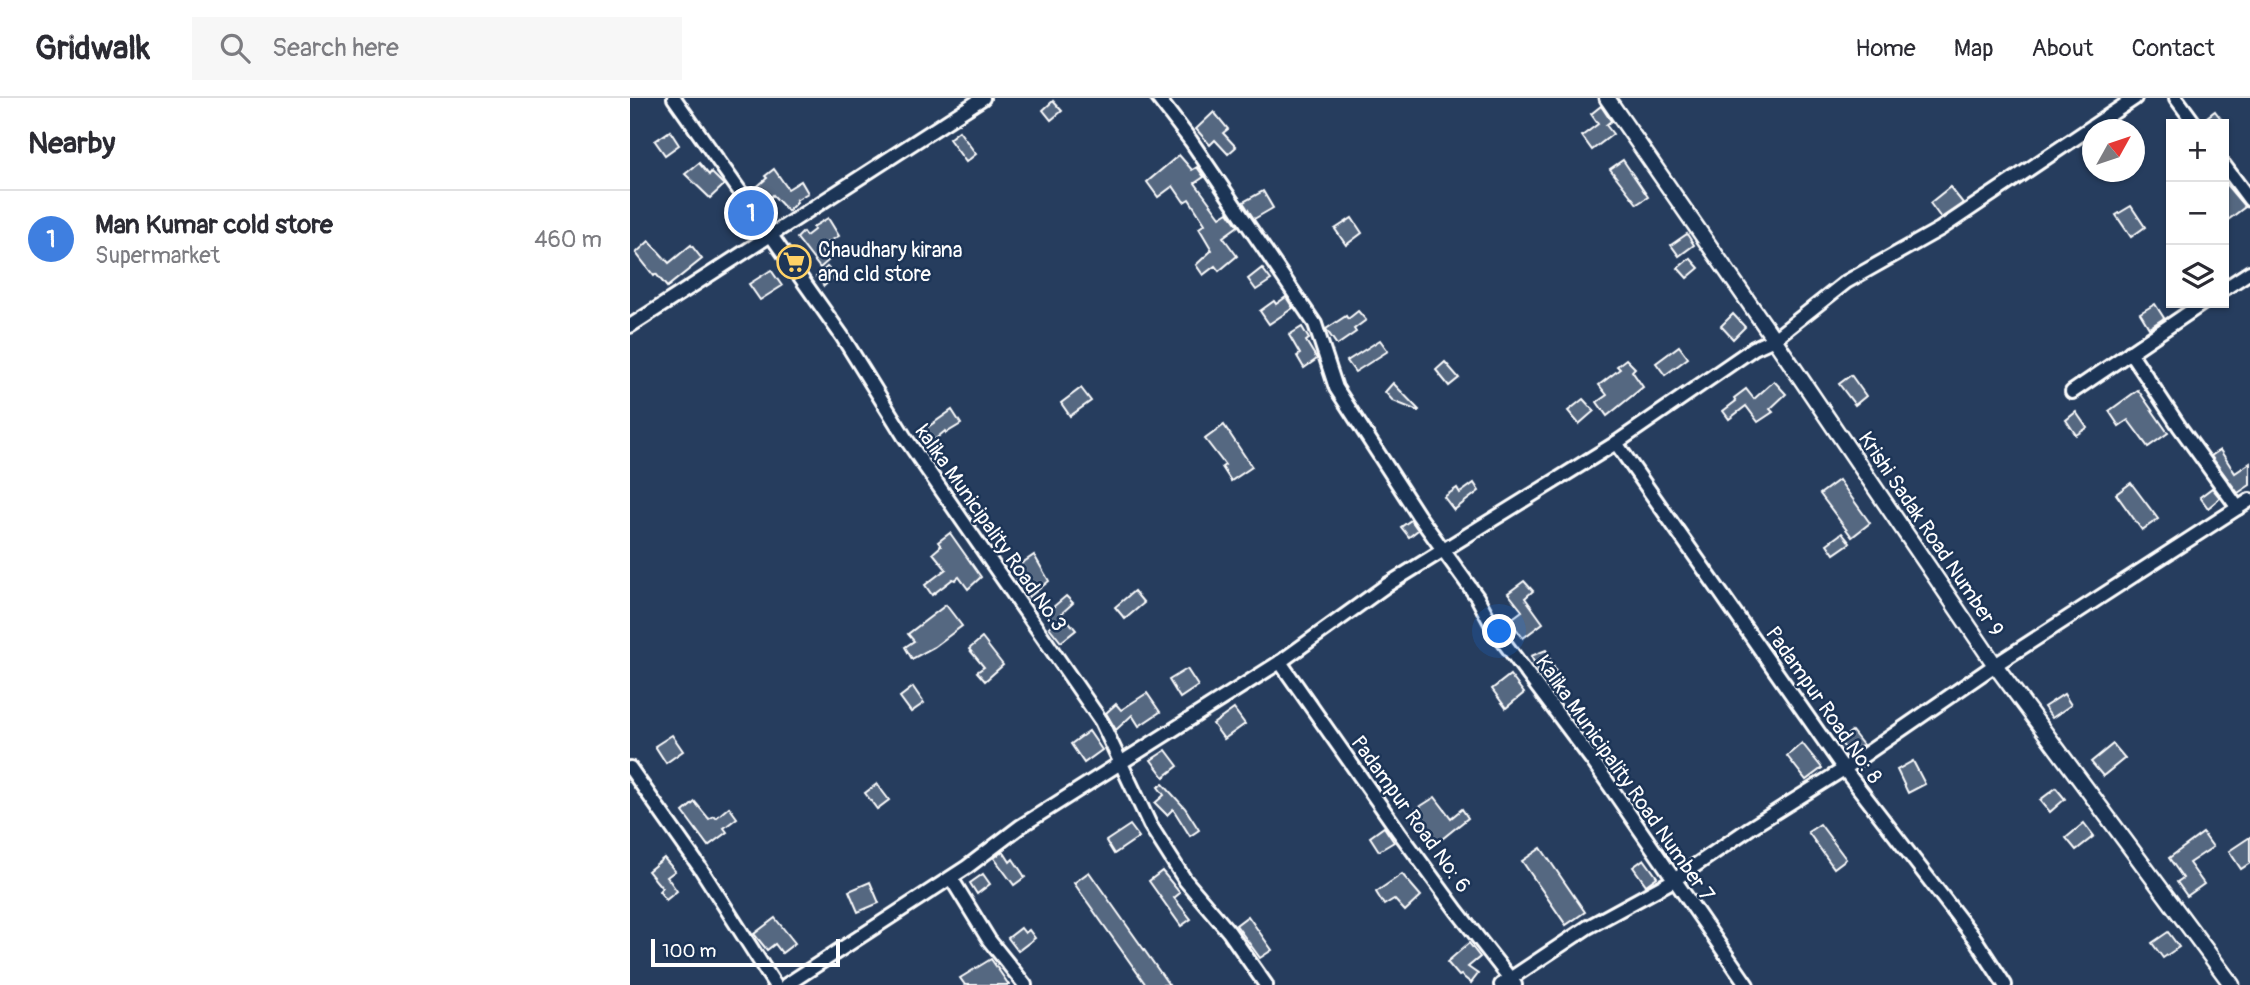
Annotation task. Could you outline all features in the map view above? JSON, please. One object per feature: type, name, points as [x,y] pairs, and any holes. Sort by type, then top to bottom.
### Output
[{"type":"street","name":"kalika Municipality Road No.3","points":[[674,98],[842,335],[904,436],[1101,721],[1150,825],[1185,880],[1229,932],[1266,985]]},
{"type":"street","points":[[630,326],[983,98]]},
{"type":"street","name":"Kalika Municipality Road Number 7","points":[[1158,98],[1199,152],[1315,324],[1336,388],[1441,550],[1478,597],[1494,629],[1592,760],[1747,985]]},
{"type":"street","name":"Krishi Sadak Road Number 9","points":[[1607,98],[1995,665],[2232,985]]},
{"type":"street","points":[[786,985],[951,878],[1021,826],[1280,662],[1441,550],[1616,443],[1754,348],[1774,339],[1846,282],[1940,229],[2135,98]]},
{"type":"street","points":[[2176,98],[2191,119]]},
{"type":"street","points":[[2229,172],[2250,200]]},
{"type":"street","points":[[2229,286],[2250,272]]},
{"type":"street","points":[[2073,392],[2196,308]]},
{"type":"street","points":[[2130,352],[2238,508]]},
{"type":"street","name":"Padampur Road No: 8","points":[[1616,443],[1844,769],[1975,939],[2005,985]]},
{"type":"street","points":[[1509,983],[1588,927],[1674,880],[1844,769],[1995,665],[2250,500]]},
{"type":"street","name":"Padampur Road No: 6","points":[[1280,662],[1420,862],[1509,983]]},
{"type":"street","points":[[630,768],[701,869],[775,985]]},
{"type":"street","points":[[951,878],[989,940],[1025,985]]},
{"type":"building","points":[[1053,101],[1062,111],[1051,120],[1043,110]]},
{"type":"building","points":[[1601,106],[1611,121],[1606,125],[1613,134],[1592,150],[1582,136],[1598,124],[1591,114]]},
{"type":"building","points":[[2215,111],[2221,119],[2204,119]]},
{"type":"building","points":[[1214,112],[1228,129],[1223,133],[1236,147],[1228,154],[1215,140],[1210,145],[1196,129]]},
{"type":"building","points":[[670,131],[679,145],[665,155],[655,141]]},
{"type":"building","points":[[959,131],[976,154],[966,162],[949,139]]},
{"type":"building","points":[[1179,155],[1192,170],[1197,167],[1204,177],[1195,183],[1220,217],[1228,212],[1238,226],[1223,237],[1237,256],[1219,271],[1215,266],[1203,275],[1196,265],[1212,250],[1199,228],[1205,224],[1189,199],[1184,202],[1173,186],[1158,197],[1147,182]]},
{"type":"building","points":[[1623,160],[1648,197],[1637,204],[1610,169]]},
{"type":"building","points":[[699,163],[709,175],[711,172],[724,185],[710,198],[685,174]]},
{"type":"building","points":[[774,169],[788,189],[801,181],[808,193],[796,200],[788,211],[773,195],[761,206],[751,192]]},
{"type":"building","points":[[1950,187],[1963,203],[1941,218],[1930,203]]},
{"type":"building","points":[[2229,188],[2245,207],[2229,219]]},
{"type":"building","points":[[1263,191],[1273,208],[1254,219],[1243,202]]},
{"type":"building","points":[[2131,206],[2145,227],[2131,237],[2116,215]]},
{"type":"building","points":[[828,218],[839,236],[818,248],[829,260],[820,268],[797,238],[803,232],[806,236],[814,230],[813,227]]},
{"type":"building","points":[[1352,218],[1362,233],[1346,245],[1335,229]]},
{"type":"building","points":[[1687,234],[1694,245],[1679,256],[1671,245]]},
{"type":"building","points":[[649,241],[669,263],[691,245],[702,259],[667,287],[656,274],[654,276],[636,253]]},
{"type":"building","points":[[1690,258],[1699,268],[1687,278],[1678,268]]},
{"type":"building","points":[[827,267],[835,276],[824,286],[816,277]]},
{"type":"building","points":[[1262,268],[1271,280],[1256,290],[1248,279]]},
{"type":"building","points":[[771,270],[782,286],[760,300],[749,284]]},
{"type":"building","points":[[1286,297],[1293,308],[1269,324],[1260,311],[1274,301],[1276,304]]},
{"type":"building","points":[[2155,304],[2164,318],[2149,328],[2140,313]]},
{"type":"building","points":[[1358,311],[1366,320],[1354,329],[1356,332],[1337,345],[1326,329]]},
{"type":"building","points":[[1733,314],[1745,327],[1733,339],[1721,326]]},
{"type":"building","points":[[1302,327],[1309,339],[1306,341],[1317,359],[1304,368],[1297,356],[1300,354],[1289,335]]},
{"type":"building","points":[[1380,340],[1388,351],[1355,372],[1347,361]]},
{"type":"building","points":[[1679,346],[1688,358],[1665,375],[1656,363]]},
{"type":"building","points":[[1626,359],[1635,368],[1632,371],[1643,387],[1607,416],[1597,402],[1607,395],[1599,385],[1620,369],[1617,366]]},
{"type":"building","points":[[1445,362],[1459,378],[1449,386],[1436,370]]},
{"type":"building","points":[[1851,375],[1866,396],[1855,405],[1839,384]]},
{"type":"building","points":[[1774,381],[1786,394],[1770,409],[1773,412],[1758,422],[1746,406],[1729,419],[1723,411],[1746,389],[1754,399]]},
{"type":"building","points":[[1393,383],[1418,411],[1393,401],[1385,392]]},
{"type":"building","points":[[1081,388],[1091,401],[1070,416],[1061,403]]},
{"type":"building","points":[[2138,390],[2168,433],[2148,447],[2128,420],[2119,426],[2109,411]]},
{"type":"building","points":[[1583,399],[1594,411],[1579,424],[1568,411]]},
{"type":"building","points":[[952,410],[961,424],[946,433],[945,431],[927,446],[918,434]]},
{"type":"building","points":[[2076,412],[2087,428],[2076,435],[2066,420]]},
{"type":"building","points":[[1224,425],[1252,467],[1231,481],[1222,467],[1225,465],[1205,439]]},
{"type":"building","points":[[2220,450],[2235,473],[2250,463],[2250,485],[2238,493],[2211,456]]},
{"type":"building","points":[[1839,480],[1870,523],[1852,537],[1820,494]]},
{"type":"building","points":[[1474,483],[1479,491],[1454,510],[1444,497],[1457,488],[1460,493]]},
{"type":"building","points":[[2131,483],[2158,519],[2142,530],[2116,494]]},
{"type":"building","points":[[2212,488],[2220,498],[2208,508],[2200,497]]},
{"type":"building","points":[[1411,520],[1418,530],[1409,537],[1401,527]]},
{"type":"building","points":[[950,533],[981,577],[968,589],[959,577],[953,579],[932,595],[925,585],[946,569],[933,553],[941,546],[938,542]]},
{"type":"building","points":[[1842,533],[1850,543],[1834,554],[1827,544]]},
{"type":"building","points":[[1034,555],[1049,581],[1029,597],[1012,570]]},
{"type":"building","points":[[1524,581],[1533,591],[1525,598],[1543,623],[1523,638],[1510,620],[1522,611],[1508,593]]},
{"type":"building","points":[[1134,591],[1144,603],[1125,619],[1115,607]]},
{"type":"building","points":[[1066,596],[1073,603],[1062,613],[1076,630],[1061,642],[1049,627],[1055,622],[1046,613]]},
{"type":"building","points":[[946,605],[962,626],[934,647],[912,659],[905,647],[914,641],[908,634]]},
{"type":"building","points":[[982,638],[1003,665],[985,681],[977,672],[984,667],[969,649]]},
{"type":"building","points":[[1546,650],[1556,672],[1542,678],[1531,656]]},
{"type":"building","points":[[1187,669],[1198,686],[1180,698],[1169,680]]},
{"type":"building","points":[[1510,675],[1524,693],[1506,708],[1492,689]]},
{"type":"building","points":[[913,687],[924,703],[911,712],[900,697]]},
{"type":"building","points":[[1147,693],[1160,712],[1139,726],[1132,715],[1116,730],[1106,713],[1116,704],[1121,710]]},
{"type":"building","points":[[2064,694],[2071,705],[2052,718],[2044,707]]},
{"type":"building","points":[[1234,709],[1245,724],[1224,739],[1213,724]]},
{"type":"building","points":[[1089,731],[1102,750],[1084,763],[1071,744]]},
{"type":"building","points":[[1852,731],[1863,745],[1850,754],[1839,741]]},
{"type":"building","points":[[672,735],[683,751],[666,763],[655,746]]},
{"type":"building","points":[[1802,743],[1822,768],[1806,780],[1787,756]]},
{"type":"building","points":[[2113,744],[2125,758],[2103,776],[2091,762]]},
{"type":"building","points":[[1166,750],[1178,766],[1164,777],[1151,760]]},
{"type":"building","points":[[1913,761],[1925,784],[1908,793],[1897,770]]},
{"type":"building","points":[[877,784],[889,800],[877,809],[865,793]]},
{"type":"building","points":[[1163,784],[1185,808],[1199,830],[1190,836],[1173,809],[1167,815],[1155,803],[1164,795],[1158,787]]},
{"type":"building","points":[[2056,788],[2065,799],[2050,812],[2040,800]]},
{"type":"building","points":[[1435,797],[1451,818],[1462,809],[1468,818],[1437,843],[1413,811]]},
{"type":"building","points":[[695,802],[709,819],[714,816],[716,818],[729,807],[737,818],[724,828],[727,832],[708,846],[683,812]]},
{"type":"building","points":[[2084,823],[2094,836],[2076,850],[2066,838]]},
{"type":"building","points":[[1820,824],[1846,859],[1834,868],[1808,832]]},
{"type":"building","points":[[1130,825],[1139,837],[1114,854],[1106,841]]},
{"type":"building","points":[[1384,827],[1394,842],[1379,851],[1370,837]]},
{"type":"building","points":[[2203,833],[2213,847],[2189,863],[2204,884],[2187,896],[2177,882],[2183,878],[2169,858]]},
{"type":"building","points":[[2250,837],[2250,863],[2241,869],[2229,851]]},
{"type":"building","points":[[1541,848],[1585,912],[1566,925],[1522,861]]},
{"type":"building","points":[[1003,851],[1010,862],[1013,859],[1025,877],[1014,885],[994,858]]},
{"type":"building","points":[[664,858],[675,871],[667,877],[677,891],[666,900],[659,891],[662,888],[648,871]]},
{"type":"building","points":[[1644,859],[1657,877],[1646,885],[1633,867]]},
{"type":"building","points":[[1162,871],[1180,893],[1174,898],[1191,919],[1181,926],[1149,881]]},
{"type":"building","points":[[1089,872],[1169,985],[1146,985],[1074,883]]},
{"type":"building","points":[[983,874],[990,884],[977,894],[970,883]]},
{"type":"building","points":[[1402,874],[1421,896],[1405,911],[1394,899],[1384,905],[1376,892]]},
{"type":"building","points":[[870,882],[879,903],[858,912],[849,891]]},
{"type":"building","points":[[1248,916],[1272,950],[1260,958],[1236,925]]},
{"type":"building","points":[[775,918],[795,943],[782,953],[775,944],[767,950],[754,934]]},
{"type":"building","points":[[1021,928],[1025,933],[1029,930],[1035,938],[1018,951],[1008,938]]},
{"type":"building","points":[[2168,932],[2179,947],[2163,958],[2152,943]]},
{"type":"building","points":[[1469,943],[1480,957],[1468,967],[1478,974],[1471,983],[1459,976],[1447,962]]},
{"type":"building","points":[[991,959],[1009,985],[965,985],[960,978]]},
{"type":"place","name":"Man Kumar cold store","points":[[751,213]]},
{"type":"place","name":"Chaudhary kirana and cld store","points":[[794,262]]}]
